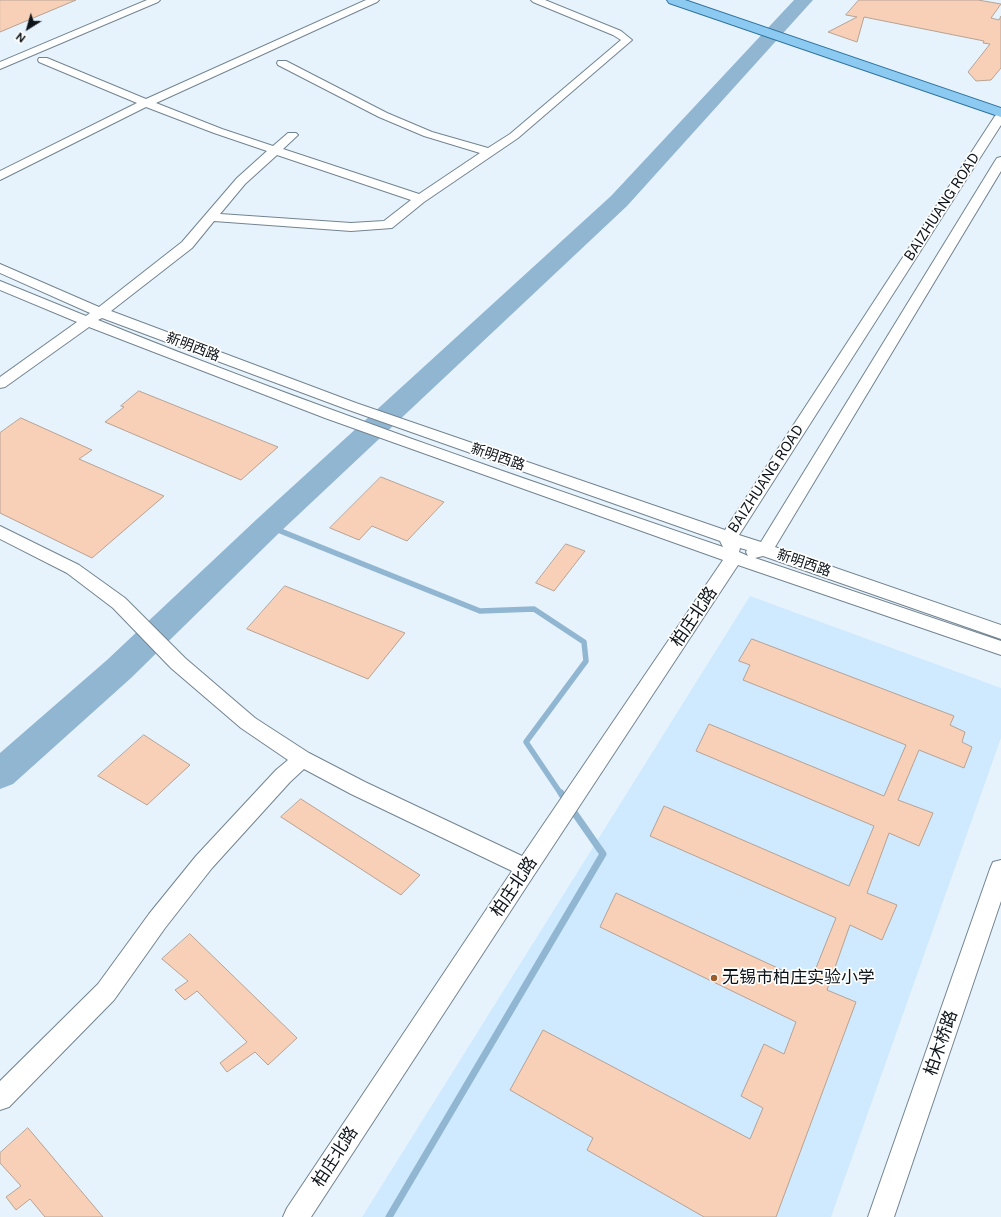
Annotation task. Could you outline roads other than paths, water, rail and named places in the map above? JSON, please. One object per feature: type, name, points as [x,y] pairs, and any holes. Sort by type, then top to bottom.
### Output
[{"type":"main road","points":[[673,0],[751,23],[1001,114]]},
{"type":"main road","points":[[698,0],[751,23]]},
{"type":"main road","points":[[799,40],[1001,105]]},
{"type":"street","points":[[0,56],[135,0]]},
{"type":"street","points":[[0,66],[155,0]]},
{"type":"street","points":[[0,176],[146,103],[374,0]]},
{"type":"street","points":[[210,217],[351,227],[387,225],[420,198],[514,136],[628,40],[617,33],[536,0]]},
{"type":"street","points":[[43,60],[218,131],[420,198]]},
{"type":"street","points":[[282,63],[383,115],[428,134],[489,152]]},
{"type":"street","name":"BAIZHUANG ROAD","points":[[1001,114],[728,538],[734,557],[765,549],[948,245],[1001,162]]},
{"type":"street","points":[[0,384],[123,296],[187,245],[240,181],[292,135]]},
{"type":"street","name":"新明西路","points":[[0,268],[100,312],[351,406],[1001,632]]},
{"type":"street","name":"新明西路","points":[[0,284],[86,322],[341,419],[734,557],[1001,648]]},
{"type":"street","points":[[0,532],[73,570],[119,603],[178,663],[248,723],[302,758],[351,784],[526,868]]},
{"type":"street","name":"柏庄北路","points":[[296,1217],[561,815],[734,557]]},
{"type":"street","points":[[0,1098],[106,992],[157,920],[204,862],[283,776],[302,758]]},
{"type":"street","name":"柏木桥路","points":[[881,1217],[1001,869]]},
{"type":"waterway","points":[[0,774],[119,669],[268,526],[619,201],[804,0]]},
{"type":"waterway","points":[[268,526],[480,611],[534,609],[584,642],[586,661],[526,742],[561,794]]},
{"type":"waterway","points":[[561,793],[566,801]]},
{"type":"waterway","points":[[389,1217],[603,854],[571,808]]},
{"type":"place","name":"无锡市柏庄实验小学","points":[[714,978]]}]
